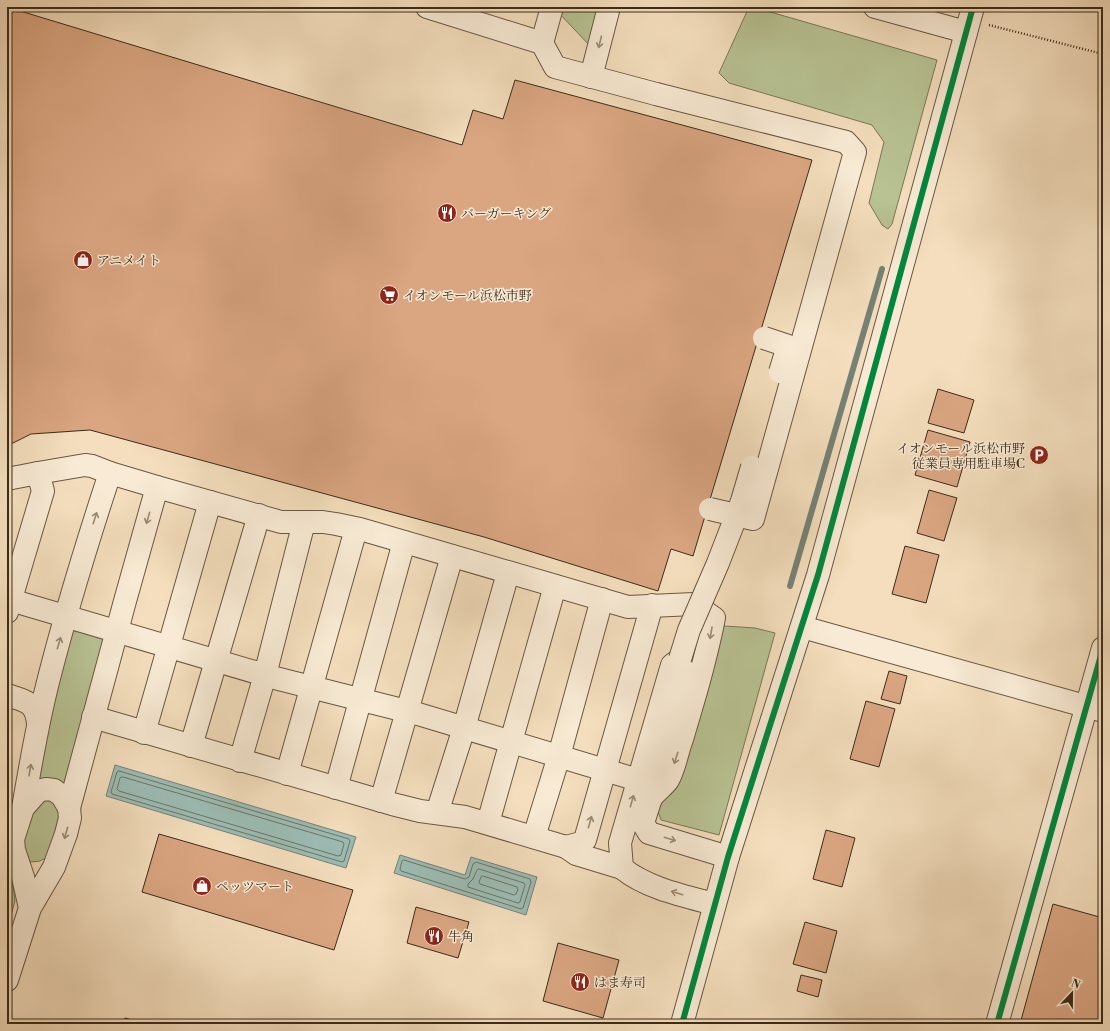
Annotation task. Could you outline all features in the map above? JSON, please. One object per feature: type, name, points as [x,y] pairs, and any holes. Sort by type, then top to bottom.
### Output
[{"type":"street","points":[[427,7],[542,43]]},
{"type":"street","points":[[552,7],[542,43],[555,67],[846,142],[855,152],[753,519],[710,509]]},
{"type":"street","points":[[591,77],[609,7]]},
{"type":"street","points":[[682,1024],[728,857],[818,575],[969,20],[875,7]]},
{"type":"street","points":[[728,857],[649,833],[643,823],[647,785],[672,665],[680,659],[689,630],[718,563],[742,501],[788,346],[764,338]]},
{"type":"street","points":[[7,479],[38,473],[85,465],[92,466],[157,487],[281,522],[336,524],[356,529],[628,607],[694,604],[714,618],[695,698],[667,781],[656,791],[647,785],[605,770],[407,711],[265,675],[66,617],[8,604],[42,491],[38,473]]},
{"type":"street","points":[[30,908],[23,877],[10,838],[23,808],[38,724],[47,685],[80,565],[110,472]]},
{"type":"street","points":[[7,980],[30,908],[54,867],[66,834],[70,818],[70,808],[93,717],[157,487]]},
{"type":"street","points":[[144,733],[210,502]]},
{"type":"street","points":[[191,746],[259,515]]},
{"type":"street","points":[[240,761],[265,675],[304,522]]},
{"type":"street","points":[[287,774],[356,529]]},
{"type":"street","points":[[336,788],[404,542]]},
{"type":"street","points":[[381,801],[452,556]]},
{"type":"street","points":[[437,813],[464,728],[508,573]]},
{"type":"street","points":[[488,824],[555,586]]},
{"type":"street","points":[[534,837],[559,756],[602,599]]},
{"type":"street","points":[[566,847],[581,843],[585,840],[605,770],[660,605]]},
{"type":"street","points":[[802,627],[1095,709]]},
{"type":"street","points":[[997,1024],[1095,709],[1103,648]]},
{"type":"street","points":[[28,702],[40,693],[47,685]]},
{"type":"street","points":[[7,695],[28,702],[37,714],[38,724]]},
{"type":"street","points":[[93,717],[381,801],[420,811],[465,817],[534,837],[566,847],[576,854],[622,868],[640,880],[678,894],[714,904]]},
{"type":"street","points":[[622,868],[620,843],[647,785]]},
{"type":"street","points":[[23,808],[38,791],[46,789],[54,790],[62,796],[70,808]]},
{"type":"path","points":[[969,20],[1103,54]]},
{"type":"green space","points":[[560,7],[602,7],[590,46],[558,12]]},
{"type":"green space","points":[[749,7],[937,60],[892,224],[888,229],[882,225],[869,203],[884,142],[872,125],[729,83],[719,73]]},
{"type":"green space","points":[[725,626],[755,628],[775,633],[719,835],[661,820],[656,806],[720,629]]},
{"type":"green space","points":[[78,629],[101,636],[104,643],[72,789],[32,780],[72,631]]},
{"type":"green space","points":[[45,795],[63,812],[53,854],[40,861],[31,862],[24,854],[21,839],[29,805]]},
{"type":"green space","points":[[7,863],[11,870],[15,901],[7,929]]},
{"type":"water","points":[[115,765],[356,837],[346,868],[106,796]]},
{"type":"water","points":[[400,855],[465,875],[471,857],[537,877],[526,915],[394,873]]},
{"type":"building","name":"イオンモール浜松市野","points":[[7,7],[462,145],[473,110],[503,119],[515,80],[812,160],[693,556],[671,549],[658,591],[484,537],[90,430],[31,434],[7,446]]},
{"type":"building","points":[[938,389],[974,400],[964,433],[928,423]]},
{"type":"building","points":[[928,430],[970,442],[957,487],[915,475]]},
{"type":"building","points":[[929,490],[957,498],[944,541],[917,533]]},
{"type":"building","points":[[905,546],[939,555],[926,603],[892,594]]},
{"type":"building","points":[[889,671],[907,676],[900,704],[881,699]]},
{"type":"building","points":[[866,701],[895,709],[879,767],[850,759]]},
{"type":"building","points":[[826,830],[855,838],[842,887],[813,879]]},
{"type":"building","points":[[159,834],[353,890],[334,950],[142,892]]},
{"type":"building","points":[[1053,904],[1103,918],[1103,1024],[1020,1024]]},
{"type":"building","points":[[416,907],[469,922],[458,958],[407,943]]},
{"type":"building","points":[[805,922],[837,931],[826,973],[793,964]]},
{"type":"building","points":[[558,943],[619,960],[603,1018],[543,1001]]},
{"type":"building","points":[[801,975],[822,980],[818,997],[797,991]]},
{"type":"building","points":[[125,1018],[147,1024],[123,1024]]},
{"type":"waterway","points":[[790,586],[882,269]]},
{"type":"cycle path","points":[[682,1024],[728,857],[818,575],[973,7]]},
{"type":"cycle path","points":[[997,1024],[1103,648]]},
{"type":"place","name":"バーガーキング","points":[[447,213]]},
{"type":"place","name":"アニメイト","points":[[83,260]]},
{"type":"place","name":"イオンモール浜松市野","points":[[389,295]]},
{"type":"place","name":"イオンモール浜松市野 従業員専用駐車場C","points":[[1039,455]]},
{"type":"place","name":"ペッツマート","points":[[202,886]]},
{"type":"place","name":"牛角","points":[[434,936]]},
{"type":"place","name":"はま寿司","points":[[580,982]]}]
